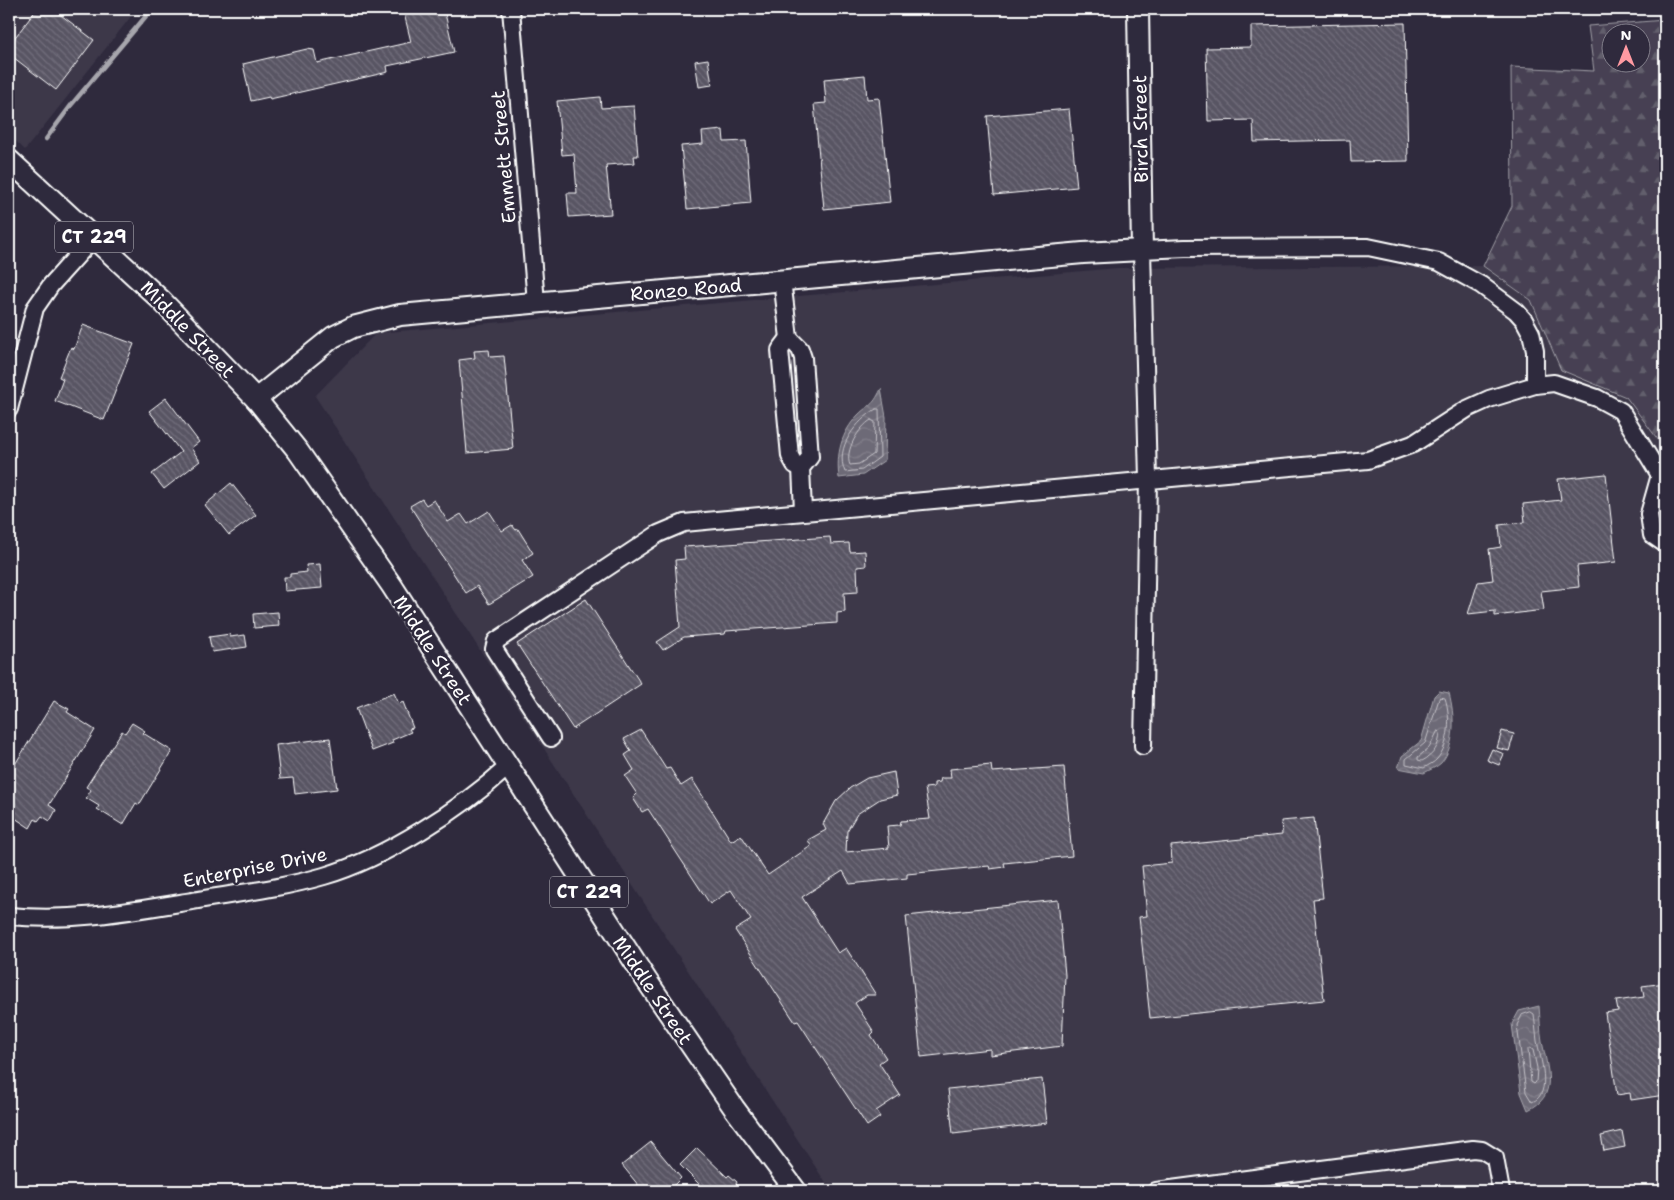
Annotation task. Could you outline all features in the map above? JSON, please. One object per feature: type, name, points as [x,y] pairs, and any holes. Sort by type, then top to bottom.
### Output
[{"type":"main road","name":"Birch Street","points":[[1138,9],[1142,250]]},
{"type":"main road","name":"Middle Street","points":[[9,160],[161,300],[256,399],[298,451],[346,517],[647,981],[726,1095],[796,1191]]},
{"type":"main road","name":"Ronzo Road","points":[[256,399],[312,352],[353,327],[400,315],[1099,252],[1142,250]]},
{"type":"street","name":"Emmett Street","points":[[511,9],[536,302]]},
{"type":"street","points":[[9,409],[35,308],[51,286],[94,237]]},
{"type":"street","points":[[1143,746],[1148,480],[1142,250],[1368,247],[1440,262],[1481,285],[1516,311],[1524,320],[1531,333],[1534,351],[1535,385]]},
{"type":"street","points":[[782,280],[789,338],[800,348],[803,358],[810,457],[801,468],[803,512]]},
{"type":"street","points":[[789,338],[780,350],[784,398],[790,456],[795,465],[801,468]]},
{"type":"street","points":[[551,738],[494,649],[496,641],[658,534],[684,523],[1368,460],[1413,444],[1467,408],[1489,399],[1535,385],[1562,385],[1597,398],[1621,411],[1663,478],[1649,514],[1652,534],[1665,544]]},
{"type":"street","name":"Enterprise Drive","points":[[9,916],[42,919],[111,915],[291,884],[324,876],[356,865],[390,849],[488,785],[509,766]]},
{"type":"street","points":[[1156,1191],[1473,1149],[1482,1150],[1495,1158],[1501,1191]]},
{"type":"shaded area","points":[[9,9],[137,9],[25,150],[9,135]]},
{"type":"shaded area","points":[[1483,266],[1531,300],[1561,370],[1626,397],[1665,449],[1665,1191],[831,1191],[315,396],[376,333],[1117,268]]},
{"type":"green space","points":[[1665,20],[1665,449],[1626,397],[1561,370],[1531,300],[1483,266],[1512,206],[1511,67],[1594,71],[1588,26],[1602,25],[1602,72],[1652,72],[1652,22],[1639,22]]},
{"type":"water","points":[[881,389],[886,417],[885,460],[863,475],[839,478],[839,452],[847,429],[858,415],[873,402]]},
{"type":"water","points":[[1439,691],[1449,693],[1453,720],[1452,739],[1446,756],[1441,763],[1424,773],[1398,768],[1402,756],[1421,741],[1434,696]]},
{"type":"water","points":[[1539,1006],[1541,1037],[1548,1080],[1544,1097],[1538,1104],[1528,1110],[1521,1093],[1512,1024],[1519,1011]]},
{"type":"building","points":[[37,9],[53,9],[94,40],[56,90],[9,54],[9,45]]},
{"type":"building","points":[[403,9],[444,9],[454,52],[387,66],[388,72],[270,99],[269,97],[251,101],[243,64],[307,49],[314,50],[317,63],[411,42]]},
{"type":"building","points":[[1405,23],[1408,161],[1351,162],[1350,140],[1254,142],[1253,120],[1208,121],[1206,48],[1251,47],[1251,26]]},
{"type":"building","points":[[708,59],[712,85],[699,87],[695,61]]},
{"type":"building","points":[[865,75],[867,99],[879,98],[890,202],[824,209],[814,104],[826,103],[824,79]]},
{"type":"building","points":[[600,97],[601,108],[634,106],[638,156],[634,156],[635,163],[606,165],[611,214],[569,217],[567,193],[577,193],[574,154],[562,155],[557,101]]},
{"type":"building","points":[[1069,109],[1077,187],[994,195],[987,116]]},
{"type":"building","points":[[723,130],[724,142],[746,141],[751,203],[687,209],[681,146],[703,144],[702,132]]},
{"type":"building","points":[[83,325],[134,344],[104,420],[55,401],[63,379],[59,377],[71,347],[74,349]]},
{"type":"building","points":[[489,350],[490,357],[504,356],[513,449],[467,453],[459,360],[475,358],[474,351]]},
{"type":"building","points":[[166,398],[199,442],[191,448],[200,461],[164,489],[152,474],[181,452],[149,411]]},
{"type":"building","points":[[1606,474],[1616,562],[1577,566],[1579,587],[1541,591],[1544,610],[1495,616],[1495,611],[1468,614],[1478,582],[1493,580],[1489,549],[1501,547],[1499,525],[1525,522],[1523,504],[1561,500],[1558,479]]},
{"type":"building","points":[[231,483],[256,515],[229,535],[205,505]]},
{"type":"building","points":[[422,499],[426,505],[434,500],[448,522],[461,514],[468,524],[489,511],[502,531],[512,525],[516,530],[518,529],[533,553],[522,560],[533,577],[489,604],[477,586],[466,593],[410,506]]},
{"type":"building","points":[[830,537],[831,544],[849,543],[850,552],[865,551],[866,566],[857,567],[858,592],[844,593],[845,612],[837,613],[837,623],[726,631],[725,634],[684,637],[663,650],[657,642],[680,627],[675,560],[685,559],[684,547]]},
{"type":"building","points":[[320,564],[322,588],[285,591],[284,577],[290,577],[290,574],[307,572],[306,565]]},
{"type":"building","points":[[586,599],[641,684],[573,729],[517,644]]},
{"type":"building","points":[[278,612],[279,626],[254,628],[253,614]]},
{"type":"building","points":[[230,634],[230,637],[245,635],[247,647],[212,652],[209,637]]},
{"type":"building","points":[[394,693],[399,704],[403,702],[413,728],[409,729],[411,732],[392,740],[393,743],[372,751],[356,708]]},
{"type":"building","points":[[54,701],[69,709],[67,712],[95,730],[49,805],[56,810],[50,821],[42,816],[38,821],[35,819],[30,828],[9,814],[9,774]]},
{"type":"building","points":[[132,723],[145,731],[143,733],[172,751],[139,805],[136,803],[123,825],[97,809],[99,806],[86,798],[91,790],[86,787],[122,731],[125,733]]},
{"type":"building","points":[[641,730],[666,769],[670,768],[681,786],[692,779],[731,841],[741,835],[768,875],[811,846],[808,840],[826,830],[823,824],[836,801],[850,788],[867,778],[894,772],[897,795],[880,799],[857,814],[847,831],[846,852],[889,848],[887,826],[900,825],[901,821],[930,819],[925,788],[934,787],[934,783],[940,782],[941,778],[951,778],[950,769],[991,765],[992,772],[1064,767],[1072,856],[1004,863],[1005,867],[990,869],[989,866],[907,874],[907,878],[850,884],[843,871],[802,897],[838,953],[846,948],[876,995],[867,995],[855,1003],[874,1032],[871,1035],[886,1058],[879,1063],[900,1095],[876,1111],[880,1117],[867,1126],[798,1021],[795,1022],[735,930],[751,920],[731,890],[710,904],[648,809],[642,812],[633,798],[637,794],[625,776],[634,770],[625,755],[631,751],[624,739]]},
{"type":"building","points":[[1502,731],[1514,734],[1509,751],[1497,748]]},
{"type":"building","points":[[330,738],[337,789],[295,794],[293,778],[280,779],[276,745]]},
{"type":"building","points":[[1492,749],[1504,754],[1499,765],[1487,760]]},
{"type":"building","points":[[1314,818],[1323,898],[1313,899],[1324,1000],[1150,1018],[1139,917],[1147,916],[1142,866],[1172,863],[1171,846],[1282,835],[1281,821]]},
{"type":"building","points":[[1058,900],[1065,975],[1062,1046],[990,1055],[990,1049],[921,1057],[906,916]]},
{"type":"building","points":[[1665,983],[1665,1095],[1631,1100],[1630,1093],[1617,1095],[1605,1013],[1618,1011],[1616,1001],[1644,997],[1642,986]]},
{"type":"building","points":[[1042,1079],[1047,1123],[953,1134],[948,1089]]},
{"type":"building","points":[[1622,1131],[1625,1147],[1604,1151],[1601,1136]]},
{"type":"building","points":[[651,1142],[681,1178],[668,1191],[643,1191],[622,1165]]},
{"type":"building","points":[[697,1148],[727,1177],[729,1175],[737,1182],[736,1184],[743,1191],[706,1191],[680,1165]]},
{"type":"waterway","points":[[46,139],[72,104],[152,9]]}]
